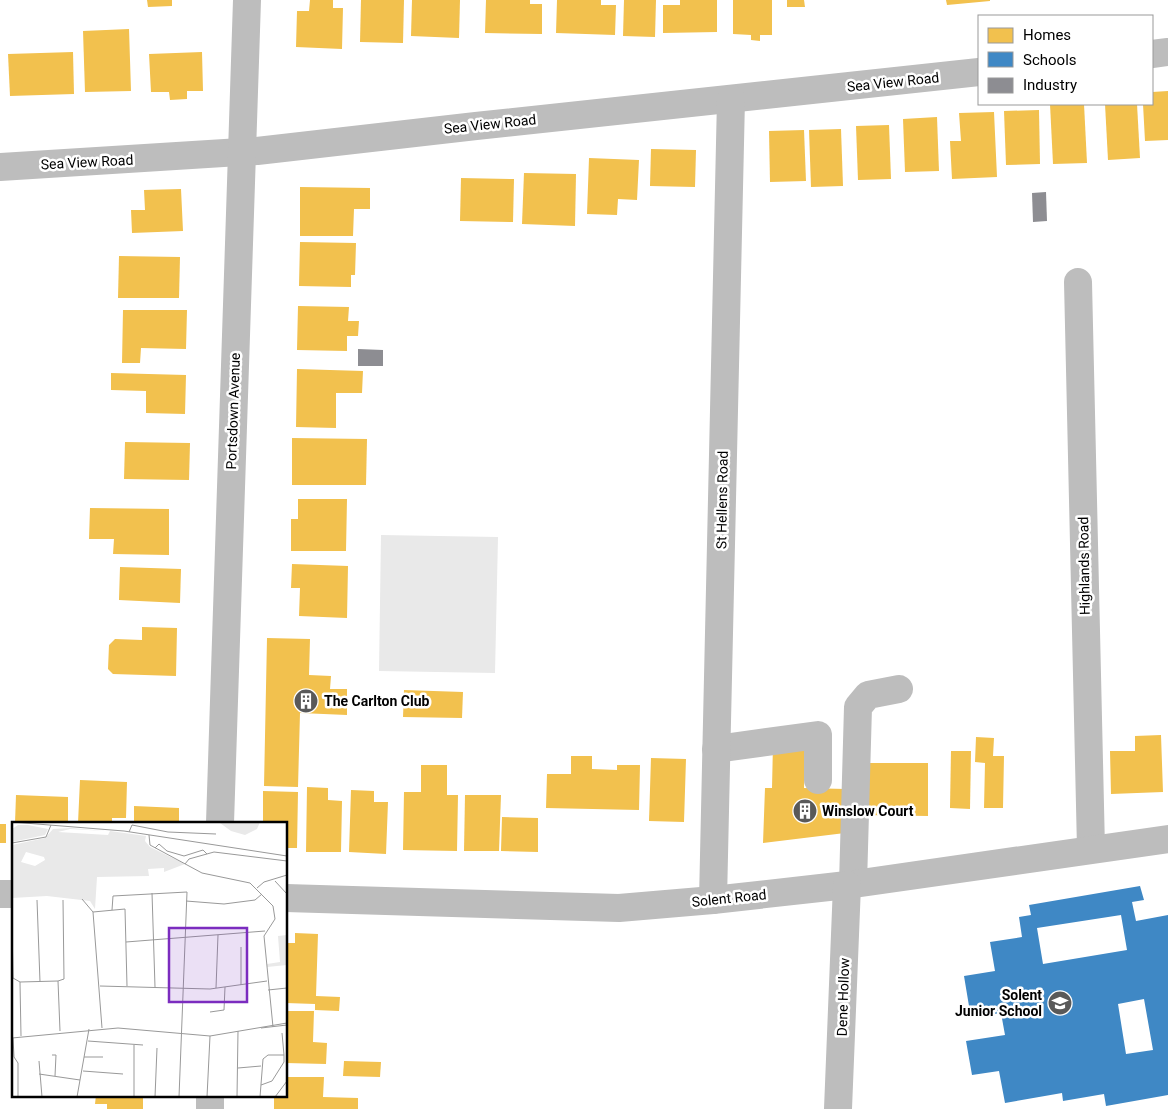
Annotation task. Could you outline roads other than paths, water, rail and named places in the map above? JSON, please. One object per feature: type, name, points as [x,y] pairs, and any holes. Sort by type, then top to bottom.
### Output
[{"type":"street","name":"Portsdown Avenue","points":[[220,822],[247,0]]},
{"type":"street","points":[[1153,54],[1168,52]]},
{"type":"street","name":"Sea View Road","points":[[0,167],[241,153],[978,72]]},
{"type":"street","name":"St Hellens Road","points":[[713,900],[731,99]]},
{"type":"street","name":"Highlands Road","points":[[1078,282],[1091,849]]},
{"type":"street","name":"Dene Hollow","points":[[838,1109],[858,707],[868,695],[899,689]]},
{"type":"street","points":[[716,749],[818,735],[818,780]]},
{"type":"street","name":"Solent Road","points":[[288,898],[619,908],[713,900],[850,884],[1168,839]]},
{"type":"street","points":[[210,1096],[210,1109]]},
{"type":"place","name":"The Carlton Club","points":[[306,701]]},
{"type":"place","name":"Winslow Court","points":[[805,811]]},
{"type":"place","name":"Solent Junior School","points":[[1060,1003]]}]
